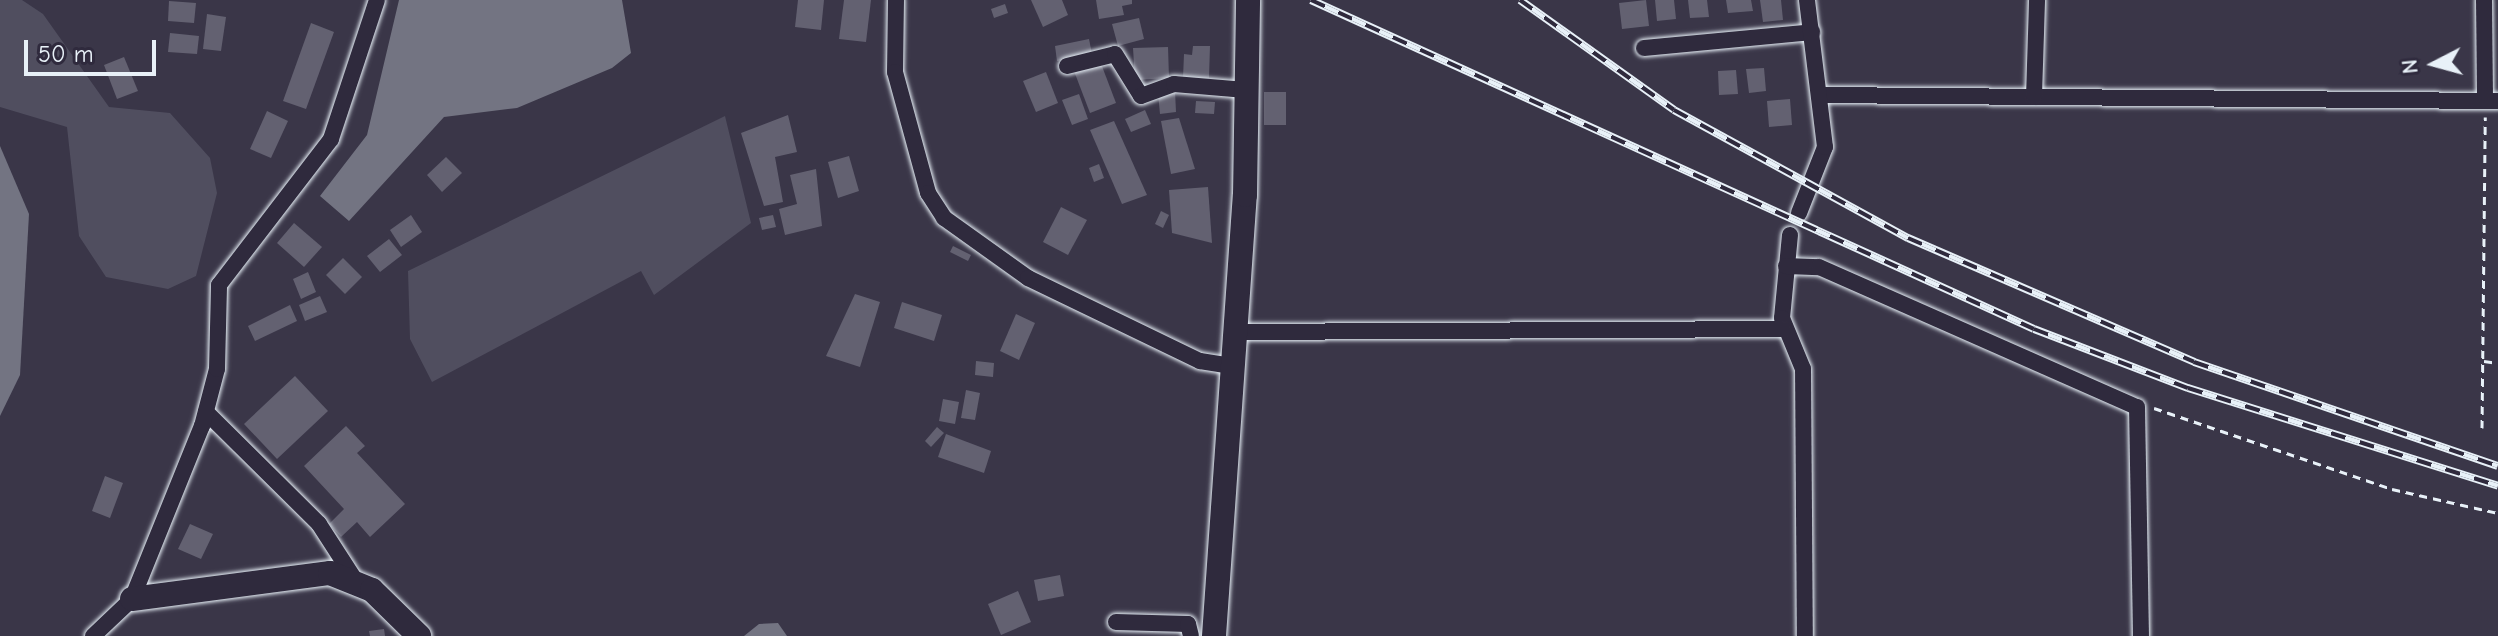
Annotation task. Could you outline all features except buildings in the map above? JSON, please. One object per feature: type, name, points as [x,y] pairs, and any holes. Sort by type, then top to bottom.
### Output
[{"type":"street","points":[[93,636],[132,599],[206,412],[217,369],[219,285],[331,139],[377,0]]},
{"type":"street","points":[[896,0],[895,72],[928,193],[944,218],[1028,278],[1200,361],[1232,366]]},
{"type":"street","points":[[1214,636],[1235,332],[1248,0]]},
{"type":"street","points":[[1799,213],[1825,147],[1807,0]]},
{"type":"street","points":[[2034,97],[2037,0]]},
{"type":"street","points":[[1820,95],[2492,101],[2484,0]]},
{"type":"street","points":[[1644,48],[1812,32]]},
{"type":"street","points":[[1067,66],[1115,54],[1141,96],[1174,84],[1246,90]]},
{"type":"street","points":[[1790,235],[1783,329],[1803,369],[1805,636]]},
{"type":"street","points":[[1786,266],[1819,267],[2137,407],[2141,636]]},
{"type":"street","points":[[1235,332],[1783,329]]},
{"type":"street","points":[[206,412],[319,524],[354,578],[419,636]]},
{"type":"street","points":[[132,599],[307,572],[354,578]]},
{"type":"street","points":[[1116,622],[1188,624],[1191,636]]},
{"type":"path","points":[[2482,428],[2492,101]]},
{"type":"path","points":[[2484,361],[2498,363]]},
{"type":"path","points":[[2137,407],[2392,489],[2498,513]]},
{"type":"shaded area","points":[[0,0],[22,0],[43,14],[109,107],[170,113],[210,158],[217,193],[196,276],[168,289],[106,277],[79,236],[67,127],[0,107]]},
{"type":"shaded area","points":[[725,116],[751,223],[654,295],[641,271],[432,382],[410,339],[408,271]]},
{"type":"water","points":[[399,0],[622,0],[631,53],[612,68],[517,108],[444,117],[349,221],[320,196],[367,135]]},
{"type":"water","points":[[0,146],[29,214],[20,375],[0,416]]},
{"type":"water","points":[[778,623],[787,636],[744,636],[759,624]]},
{"type":"railway","points":[[1311,0],[2034,329],[2188,388],[2498,486]]},
{"type":"railway","points":[[1520,0],[1674,110],[1908,238],[2194,362],[2498,466]]}]
